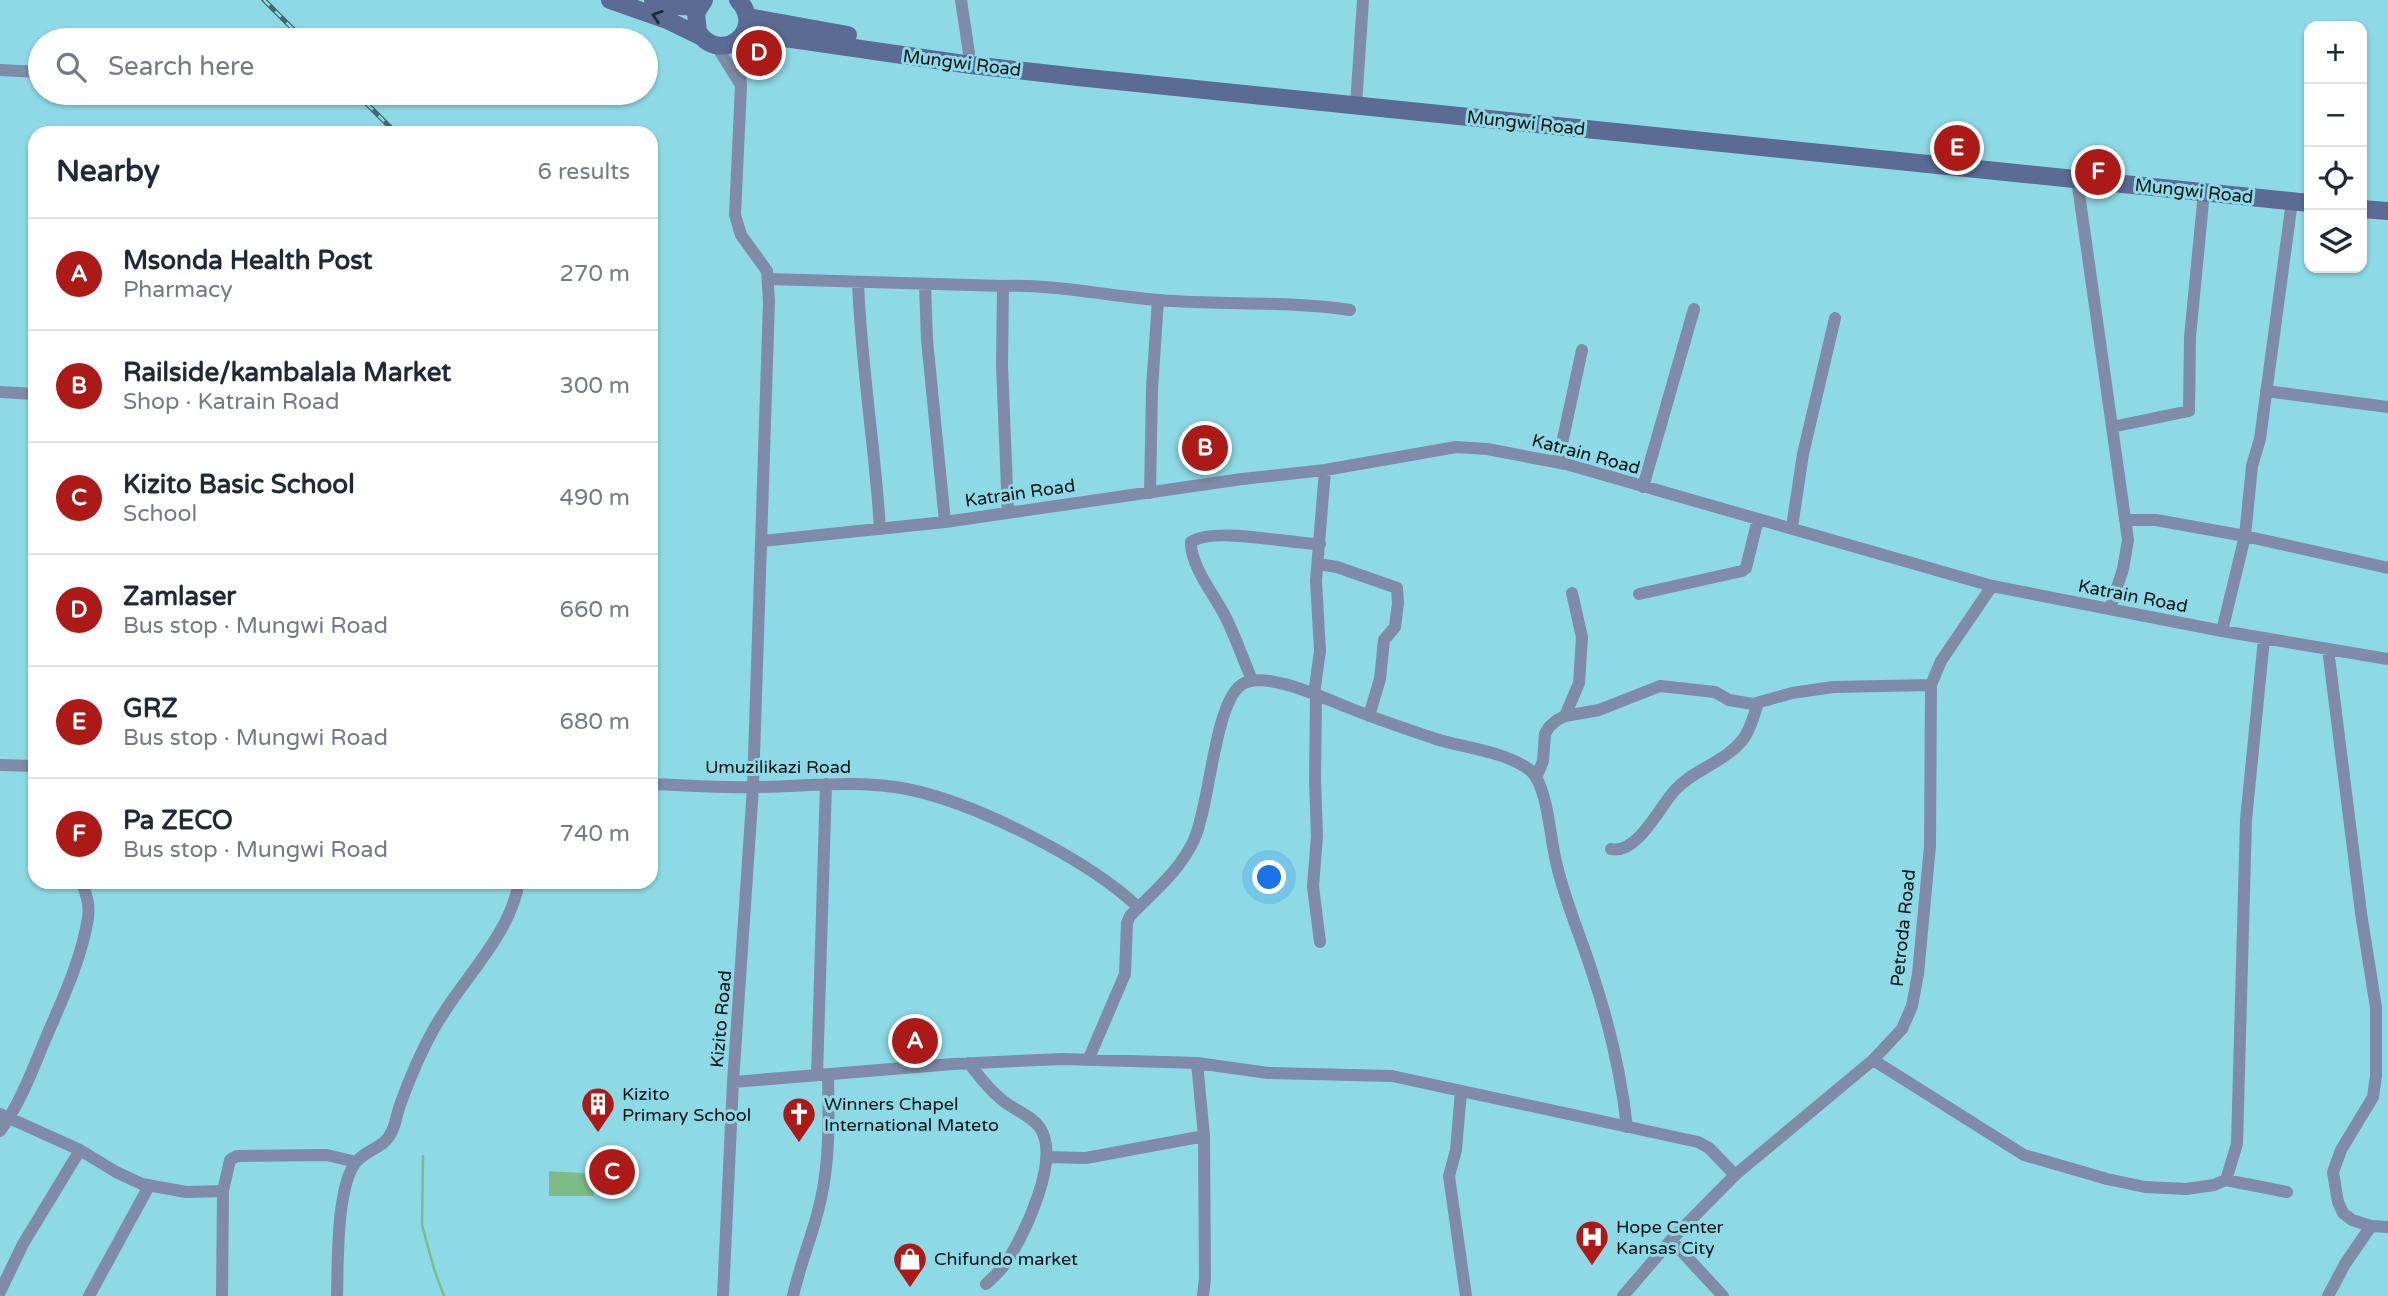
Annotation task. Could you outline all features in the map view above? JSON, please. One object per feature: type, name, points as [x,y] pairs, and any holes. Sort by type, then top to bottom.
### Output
[{"type":"main road","points":[[610,0],[667,20],[709,41],[732,44],[743,30],[746,9],[738,0]]},
{"type":"main road","points":[[653,0],[678,6],[701,3],[695,19],[709,41]]},
{"type":"main road","name":"Mungwi Road","points":[[743,30],[816,30],[969,53],[1357,100],[2077,179],[2303,200]]},
{"type":"main road","name":"Mungwi Road","points":[[743,30],[971,65],[1747,136],[1870,153],[2303,200]]},
{"type":"main road","points":[[2367,202],[2388,204]]},
{"type":"main road","points":[[2367,209],[2388,211]]},
{"type":"street","points":[[961,0],[969,53]]},
{"type":"street","points":[[1357,100],[1363,0]]},
{"type":"street","points":[[743,30],[735,215],[737,229],[762,261],[769,279],[1058,287],[1158,300],[1322,306],[1349,310]]},
{"type":"street","points":[[709,41],[741,86]]},
{"type":"street","points":[[0,70],[28,71]]},
{"type":"street","points":[[2077,179],[2125,520],[2126,552],[2110,609]]},
{"type":"street","points":[[2112,427],[2189,411],[2190,337],[2204,192]]},
{"type":"street","points":[[2222,631],[2245,536],[2252,466],[2260,439],[2266,391],[2303,200]]},
{"type":"street","name":"Kizito Road","points":[[723,1296],[733,1082],[753,787],[769,279]]},
{"type":"street","points":[[858,282],[861,344],[880,529]]},
{"type":"street","points":[[926,285],[927,340],[945,522]]},
{"type":"street","points":[[1003,286],[1002,365],[1008,513]]},
{"type":"street","points":[[1150,493],[1152,389],[1158,300]]},
{"type":"street","points":[[1643,487],[1694,309]]},
{"type":"street","points":[[1792,527],[1803,454],[1835,318]]},
{"type":"street","points":[[1558,463],[1582,350]]},
{"type":"street","points":[[2266,391],[2387,402]]},
{"type":"street","points":[[0,393],[28,394]]},
{"type":"street","name":"Katrain Road","points":[[762,541],[945,522],[1325,470],[1456,447],[1488,449],[1558,463],[1792,527],[1992,586],[2264,639],[2388,659]]},
{"type":"street","points":[[1320,942],[1313,886],[1317,836],[1315,694],[1320,651],[1316,592],[1325,470]]},
{"type":"street","points":[[1639,594],[1742,571],[1746,568],[1758,519]]},
{"type":"street","points":[[2125,520],[2156,520],[2245,536],[2388,568]]},
{"type":"street","points":[[1252,680],[1228,621],[1212,596],[1192,554],[1191,542],[1220,536],[1247,536],[1300,544],[1320,544]]},
{"type":"street","points":[[1318,564],[1337,567],[1397,588],[1395,627],[1384,640],[1380,679],[1369,716]]},
{"type":"street","name":"Petroda Road","points":[[1623,1296],[1671,1240],[1735,1175],[1873,1060],[1902,1029],[1912,1006],[1918,974],[1930,846],[1930,685],[1941,661],[1992,586]]},
{"type":"street","points":[[1565,716],[1580,679],[1582,630],[1572,593]]},
{"type":"street","points":[[2226,1180],[2237,1144],[2246,820],[2264,639]]},
{"type":"street","points":[[2328,649],[2361,913],[2376,1007],[2376,1076],[2373,1097],[2341,1150],[2333,1172],[2337,1202],[2343,1213],[2352,1220],[2371,1226],[2388,1227]]},
{"type":"street","points":[[1089,1058],[1125,974],[1127,923],[1138,906],[1170,878],[1193,841],[1200,824],[1217,739],[1228,705],[1238,688],[1252,680],[1260,679],[1315,694],[1437,739],[1517,762],[1536,778],[1570,912],[1591,968],[1613,1043],[1627,1126]]},
{"type":"street","points":[[1536,778],[1543,761],[1547,730],[1557,720],[1599,710],[1660,686],[1715,692],[1738,703],[1758,703],[1833,687],[1930,685]]},
{"type":"street","points":[[1611,849],[1621,850],[1633,844],[1681,784],[1730,754],[1748,732],[1758,703]]},
{"type":"street","points":[[0,765],[28,766]]},
{"type":"street","name":"Umuzilikazi Road","points":[[658,784],[753,787],[857,784],[906,789],[938,797],[1030,836],[1096,872],[1138,906]]},
{"type":"street","points":[[793,1296],[820,1204],[828,1142],[823,1074],[826,784]]},
{"type":"street","points":[[0,1131],[5,1116],[38,1055],[77,960],[88,917],[85,889]]},
{"type":"street","points":[[337,1296],[340,1221],[345,1192],[356,1162],[383,1145],[392,1131],[431,1036],[503,929],[518,889]]},
{"type":"street","points":[[733,1082],[969,1063],[1089,1058],[1197,1063],[1268,1073],[1392,1076],[1698,1142],[1709,1148],[1735,1175]]},
{"type":"street","points":[[1873,1060],[2024,1155],[2145,1187],[2186,1189],[2214,1185],[2226,1180],[2287,1192]]},
{"type":"street","points":[[969,1063],[998,1097],[1039,1126],[1046,1142],[1046,1171],[1026,1225],[1008,1260],[986,1284]]},
{"type":"street","points":[[1197,1063],[1204,1136],[1203,1296]]},
{"type":"street","points":[[1461,1091],[1456,1150],[1449,1176],[1466,1296]]},
{"type":"street","points":[[5,1116],[80,1150],[116,1172],[149,1186],[186,1192],[223,1191]]},
{"type":"street","points":[[1047,1157],[1086,1158],[1204,1136]]},
{"type":"street","points":[[0,1292],[23,1244],[80,1150]]},
{"type":"street","points":[[222,1296],[223,1191],[230,1160],[237,1156],[327,1155],[356,1162]]},
{"type":"street","points":[[89,1296],[149,1186]]},
{"type":"street","points":[[2328,1296],[2345,1264],[2371,1226]]},
{"type":"street","points":[[1671,1240],[1723,1296]]},
{"type":"shaded area","points":[[549,1171],[594,1174],[594,1196],[549,1196]]},
{"type":"waterway","points":[[423,1156],[422,1225],[444,1296]]},
{"type":"railway","points":[[264,0],[292,28]]},
{"type":"railway","points":[[368,105],[389,126]]},
{"type":"place","name":"Zamlaser","points":[[759,53]]},
{"type":"place","name":"GRZ","points":[[1957,148]]},
{"type":"place","name":"Pa ZECO","points":[[2098,172]]},
{"type":"place","name":"Railside/kambalala Market","points":[[1205,448]]},
{"type":"place","name":"Msonda Health Post","points":[[915,1041]]},
{"type":"place","name":"Kizito Primary School","points":[[598,1134]]},
{"type":"place","name":"Winners Chapel International Mateto","points":[[799,1144]]},
{"type":"place","name":"Kizito Basic School","points":[[612,1172]]},
{"type":"place","name":"Hope Center Kansas City","points":[[1592,1267]]},
{"type":"place","name":"Chifundo market","points":[[910,1289]]}]
